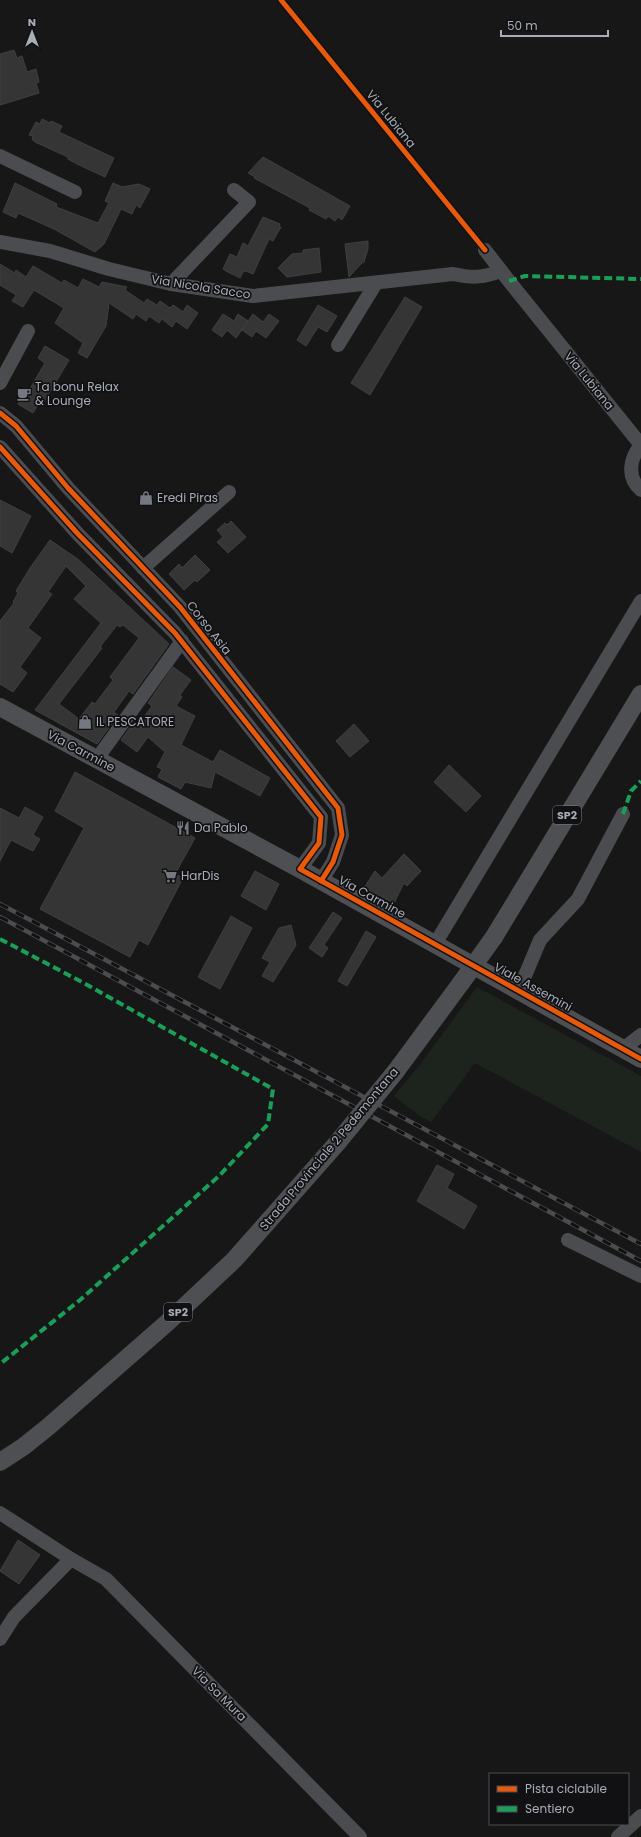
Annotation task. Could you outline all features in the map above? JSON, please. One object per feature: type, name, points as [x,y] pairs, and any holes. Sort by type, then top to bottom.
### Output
[{"type":"main road","name":"Strada Provinciale 2 Pedemontana","points":[[0,1462],[23,1447],[48,1427],[234,1260],[338,1142],[396,1071],[494,936],[641,694]]},
{"type":"main road","name":"Via Carmine","points":[[0,707],[96,760],[300,868],[415,932]]},
{"type":"main road","name":"Viale Assemini","points":[[415,932],[641,1059]]},
{"type":"street","points":[[0,156],[75,192]]},
{"type":"street","points":[[171,284],[249,202],[234,190]]},
{"type":"street","name":"Via Nicola Sacco","points":[[0,242],[50,251],[109,269],[171,284],[253,296],[453,274],[469,278],[485,277],[501,271]]},
{"type":"street","name":"Via Lubiana","points":[[486,250],[501,271],[641,445]]},
{"type":"street","points":[[338,345],[376,283]]},
{"type":"street","points":[[0,383],[28,331]]},
{"type":"street","name":"Corso Asia","points":[[0,413],[16,426],[68,488],[180,607],[338,808],[342,835],[333,862],[321,881]]},
{"type":"street","points":[[641,445],[631,461],[633,480],[641,490]]},
{"type":"street","points":[[0,446],[78,534],[182,640],[321,817],[319,843],[300,868]]},
{"type":"street","points":[[50,503],[68,488]]},
{"type":"street","points":[[144,568],[229,492]]},
{"type":"street","points":[[435,944],[641,601]]},
{"type":"street","points":[[96,760],[182,640]]},
{"type":"street","points":[[519,990],[540,940],[578,899],[623,814]]},
{"type":"street","points":[[623,1049],[641,1035]]},
{"type":"street","points":[[568,1240],[641,1276]]},
{"type":"street","name":"Via Sa Mura","points":[[0,1513],[71,1559],[106,1579],[360,1837]]},
{"type":"street","points":[[0,1639],[14,1617],[71,1559]]},
{"type":"street","points":[[618,1837],[641,1816]]},
{"type":"shaded area","points":[[477,987],[641,1076],[641,1152],[475,1063],[431,1122],[417,1114],[394,1096],[422,1062]]},
{"type":"building","points":[[14,50],[17,58],[22,56],[27,72],[36,69],[39,82],[36,83],[39,93],[0,105],[0,54]]},
{"type":"building","points":[[42,119],[62,126],[59,132],[114,158],[105,177],[77,164],[68,159],[68,157],[35,142],[32,139],[33,136],[29,135],[36,122],[40,124]]},
{"type":"building","points":[[263,157],[350,206],[342,220],[338,217],[335,221],[328,216],[326,219],[309,210],[310,208],[254,178],[255,177],[248,173]]},
{"type":"building","points":[[15,183],[57,204],[56,207],[98,223],[109,203],[105,201],[113,183],[122,187],[139,184],[150,189],[140,208],[136,205],[132,214],[121,209],[104,244],[95,252],[54,229],[18,213],[16,218],[3,212]]},
{"type":"building","points":[[263,217],[280,224],[279,227],[281,227],[273,241],[269,239],[253,274],[246,271],[243,272],[240,278],[223,269],[230,254],[237,257],[243,243],[248,246]]},
{"type":"building","points":[[368,241],[368,249],[364,262],[349,277],[345,244]]},
{"type":"building","points":[[319,248],[321,272],[287,277],[278,268],[292,254],[303,253],[303,250]]},
{"type":"building","points":[[0,264],[15,273],[16,270],[26,277],[33,266],[62,283],[64,280],[78,288],[83,279],[99,287],[102,282],[127,287],[125,290],[144,303],[147,299],[157,305],[160,301],[170,308],[173,305],[183,312],[187,305],[198,313],[187,329],[176,321],[172,327],[162,319],[159,323],[149,316],[146,321],[136,314],[133,319],[109,303],[106,326],[87,358],[78,353],[83,343],[55,323],[64,308],[34,290],[23,307],[12,301],[16,295],[0,285]]},
{"type":"building","points":[[405,297],[422,307],[370,395],[351,383]]},
{"type":"building","points":[[318,305],[337,316],[327,332],[318,327],[306,346],[297,340]]},
{"type":"building","points":[[223,314],[234,321],[238,314],[248,321],[236,338],[227,330],[222,337],[212,330]]},
{"type":"building","points":[[253,314],[263,322],[269,314],[279,321],[266,338],[256,331],[252,337],[242,330]]},
{"type":"building","points":[[45,346],[69,360],[44,402],[41,400],[33,413],[18,404],[26,391],[28,392],[45,363],[38,358]]},
{"type":"building","points":[[0,500],[31,516],[12,553],[0,546]]},
{"type":"building","points":[[231,521],[246,537],[228,553],[217,542],[223,537],[217,530],[225,523],[227,525]]},
{"type":"building","points":[[50,540],[79,560],[169,644],[133,694],[129,691],[114,712],[118,715],[97,744],[35,710],[101,623],[74,599],[86,586],[66,566],[48,592],[52,594],[28,628],[41,638],[20,667],[27,673],[13,692],[0,684],[0,621],[14,603],[13,602],[18,593],[16,591]],"holes":[[[117,625],[120,627],[123,625],[139,638],[110,677],[113,680],[95,704],[92,702],[79,719],[59,704],[102,648],[100,647]]]},
{"type":"building","points":[[195,555],[210,570],[197,582],[195,580],[184,590],[169,574],[179,564],[182,568]]},
{"type":"building","points":[[173,667],[191,680],[180,695],[182,697],[176,706],[195,716],[181,745],[213,762],[220,750],[270,778],[260,796],[215,772],[211,788],[185,782],[181,789],[158,777],[162,769],[157,767],[165,752],[148,737],[137,752],[121,740],[132,725],[136,728],[152,706],[148,703]]},
{"type":"building","points":[[354,724],[369,741],[350,757],[336,741]]},
{"type":"building","points":[[449,765],[481,796],[466,812],[434,782]]},
{"type":"building","points":[[75,772],[195,838],[175,874],[183,878],[148,945],[139,940],[130,957],[40,909],[84,828],[55,811]]},
{"type":"building","points":[[25,807],[43,817],[33,835],[40,839],[33,851],[11,840],[0,861],[0,808],[19,818]]},
{"type":"building","points":[[404,854],[421,871],[407,886],[404,883],[394,903],[364,888],[375,871],[382,878]]},
{"type":"building","points":[[255,871],[279,884],[266,910],[241,896]]},
{"type":"building","points":[[333,912],[342,918],[324,945],[328,948],[322,957],[309,948]]},
{"type":"building","points":[[231,916],[252,928],[220,989],[198,977]]},
{"type":"building","points":[[291,925],[296,945],[273,982],[262,976],[270,962],[262,958],[279,928]]},
{"type":"building","points":[[366,931],[376,937],[347,986],[338,981]]},
{"type":"building","points":[[437,1165],[454,1174],[447,1188],[477,1206],[464,1229],[417,1201]]},
{"type":"building","points":[[18,1540],[40,1555],[19,1584],[0,1571]]},
{"type":"railway","points":[[0,904],[641,1244]]},
{"type":"railway","points":[[0,917],[641,1261]]},
{"type":"marked path","points":[[509,281],[525,276],[641,279]]},
{"type":"marked path","points":[[623,814],[631,791],[641,781]]},
{"type":"marked path","points":[[0,939],[82,982],[273,1089],[268,1124],[219,1176],[80,1300],[0,1364]]},
{"type":"cycle path","points":[[281,0],[485,250]]},
{"type":"cycle path","points":[[0,413],[16,426],[68,488],[180,607],[338,808],[342,835],[333,862],[321,881]]},
{"type":"cycle path","points":[[0,447],[78,534],[175,633],[321,817],[319,843],[300,869],[641,1059]]},
{"type":"place","name":"Ta bonu Relax & Lounge","points":[[24,394]]},
{"type":"place","name":"Eredi Piras","points":[[146,498]]},
{"type":"place","name":"IL PESCATORE","points":[[85,722]]},
{"type":"place","name":"Da Pablo","points":[[183,828]]},
{"type":"place","name":"HarDis","points":[[170,876]]}]
